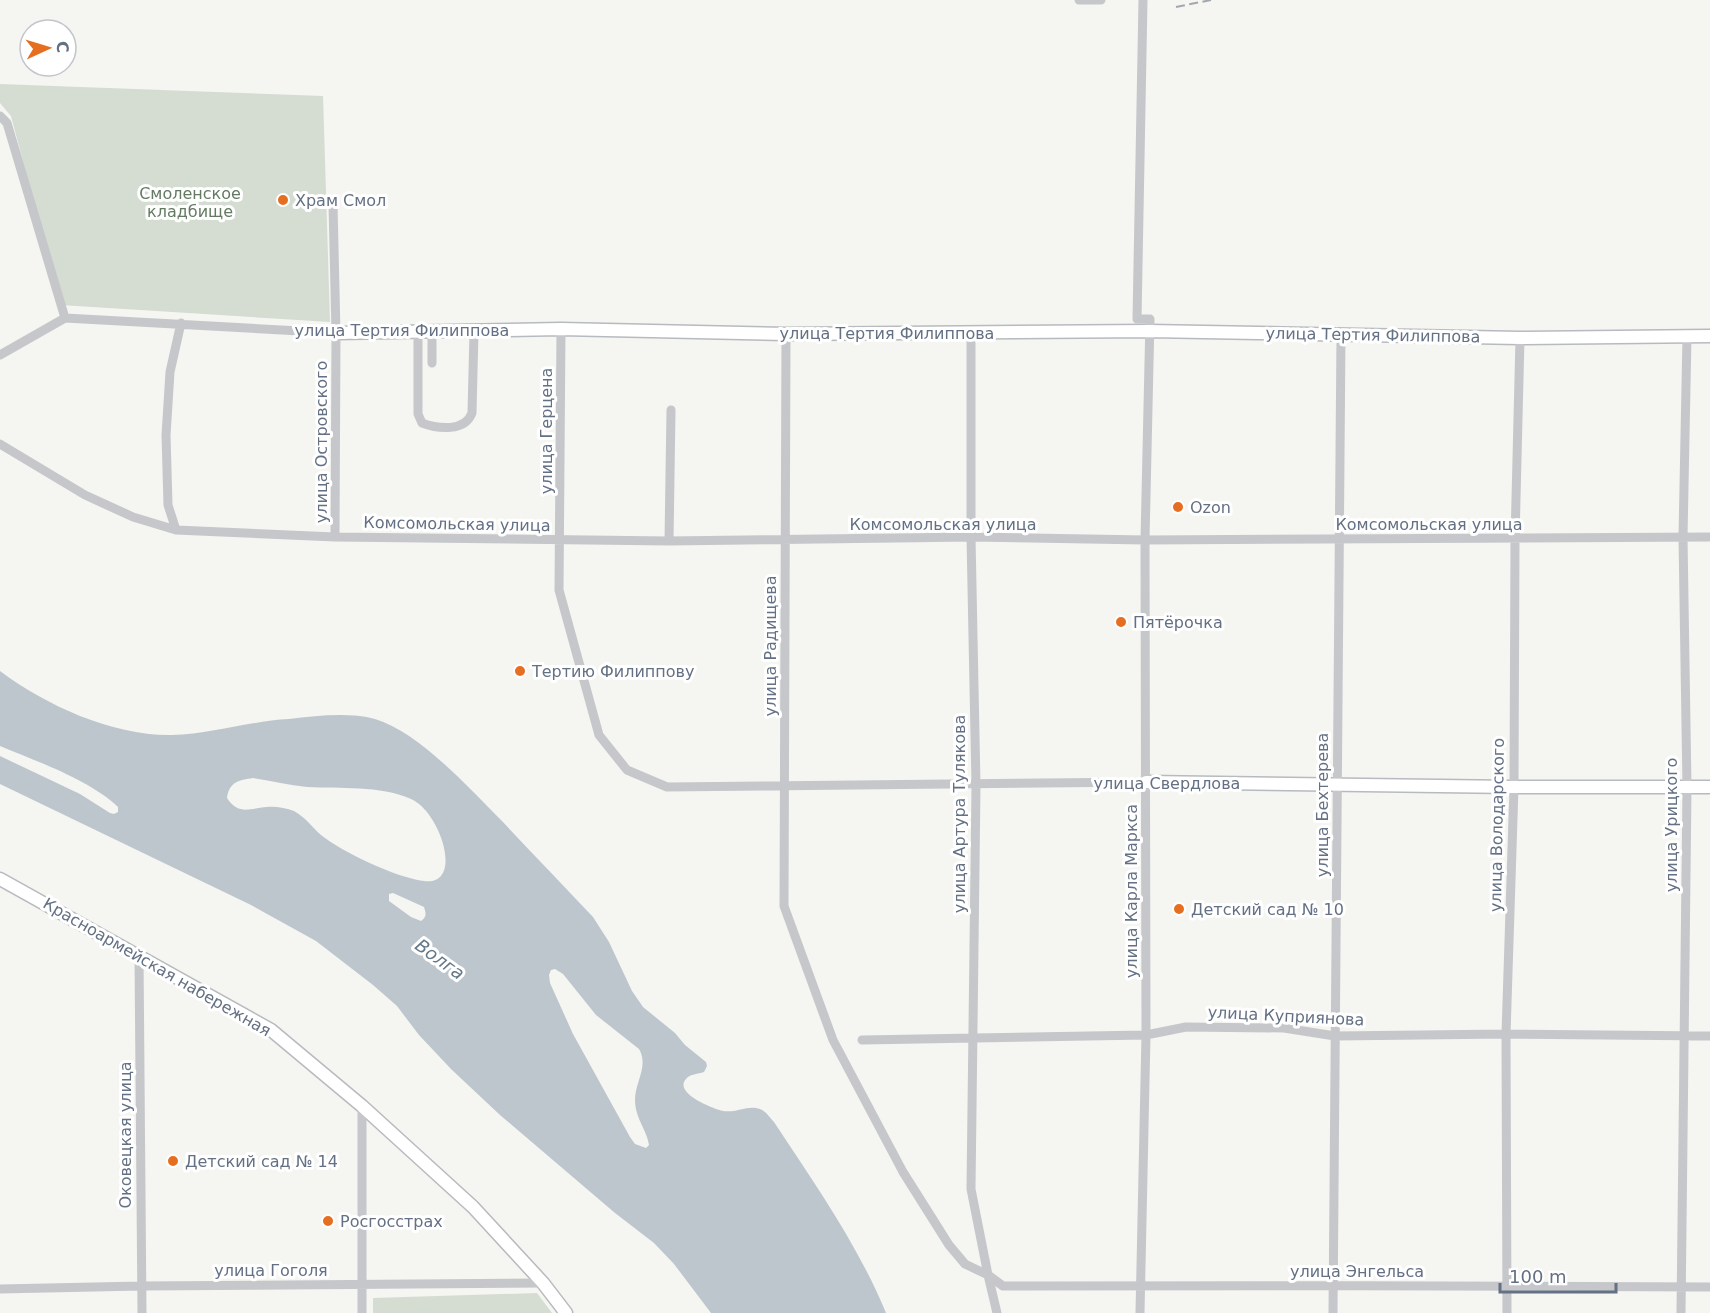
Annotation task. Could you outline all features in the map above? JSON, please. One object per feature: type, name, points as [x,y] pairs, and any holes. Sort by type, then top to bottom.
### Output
[{"type":"street","points":[[1079,0],[1101,0]]},
{"type":"street","points":[[1143,0],[1137,320],[1149,319],[1149,328]]},
{"type":"street","points":[[0,116],[7,123],[65,318],[0,355]]},
{"type":"street","name":"улица Островского","points":[[333,204],[336,333],[335,537]]},
{"type":"street","name":"улица Тертия Филиппова","points":[[65,318],[336,333],[561,329],[786,334],[1149,328],[1520,338],[1710,336]]},
{"type":"street","points":[[176,530],[168,505],[166,435],[170,372],[181,323]]},
{"type":"street","name":"улица Карла Маркса","points":[[1140,1313],[1146,1035],[1145,540],[1149,328]]},
{"type":"street","name":"улица Герцена","points":[[561,329],[560,590],[598,735],[627,770]]},
{"type":"street","points":[[418,332],[418,414],[422,423],[461,426],[470,420],[474,403],[474,331]]},
{"type":"street","points":[[432,332],[432,363]]},
{"type":"street","name":"улица Артура Тулякова","points":[[971,332],[971,537],[976,785],[971,1190],[998,1313]]},
{"type":"street","name":"улица Радищева","points":[[786,334],[784,906],[833,1040],[903,1172],[949,1245],[964,1264],[988,1275]]},
{"type":"street","name":"улица Бехтерева","points":[[1333,1313],[1341,334]]},
{"type":"street","name":"улица Урицкого","points":[[1681,1313],[1687,787],[1683,537],[1687,336]]},
{"type":"street","name":"улица Володарского","points":[[1507,1313],[1506,1034],[1514,788],[1515,539],[1520,338]]},
{"type":"street","points":[[669,541],[671,410]]},
{"type":"street","name":"Комсомольская улица","points":[[0,444],[85,495],[133,517],[176,530],[335,537],[669,541],[971,537],[1145,540],[1710,537]]},
{"type":"street","name":"улица Свердлова","points":[[627,770],[667,787],[1146,782],[1514,788],[1710,787]]},
{"type":"street","name":"Красноармейская набережная","points":[[0,879],[271,1030],[362,1106],[473,1207],[543,1283],[566,1313]]},
{"type":"street","name":"Оковецкая улица","points":[[139,956],[142,1313]]},
{"type":"street","name":"улица Куприянова","points":[[862,1040],[1146,1035],[1186,1027],[1284,1028],[1335,1036],[1506,1034],[1710,1036]]},
{"type":"street","points":[[362,1106],[362,1313]]},
{"type":"street","name":"улица Энгельса","points":[[988,1275],[1003,1286],[1710,1287]]},
{"type":"street","name":"улица Гоголя","points":[[0,1289],[543,1283]]},
{"type":"green space","name":"Смоленское кладбище","points":[[0,84],[323,96],[330,322],[61,305],[11,116],[0,103]]},
{"type":"green space","points":[[537,1293],[552,1313],[373,1313],[373,1298]]},
{"type":"water","name":"Волга","points":[[0,671],[38,696],[60,707],[104,724],[150,734],[187,734],[274,720],[343,715],[375,719],[409,736],[460,779],[593,917],[609,942],[632,991],[643,1007],[706,1062],[704,1072],[688,1077],[683,1084],[689,1095],[703,1104],[723,1111],[759,1109],[774,1122],[849,1239],[886,1313],[711,1313],[674,1264],[654,1243],[615,1213],[500,1115],[451,1069],[419,1035],[397,1006],[373,985],[316,941],[251,905],[0,784],[0,756],[80,794],[110,813],[118,812],[118,807],[93,788],[0,746]],"holes":[[[253,778],[307,787],[360,788],[411,799],[422,806],[439,832],[446,860],[443,872],[436,879],[424,881],[399,875],[330,842],[294,811],[273,807],[245,810],[231,804],[227,798],[232,785]],[[393,893],[424,907],[426,913],[424,918],[421,921],[411,917],[389,901],[389,894]],[[555,969],[563,974],[596,1015],[639,1049],[643,1062],[635,1100],[637,1113],[648,1139],[649,1145],[646,1148],[635,1144],[630,1137],[573,1034],[550,983],[551,970]]]},
{"type":"railway","points":[[1176,7],[1211,0]]},
{"type":"place","name":"Храм Смол","points":[[283,200]]},
{"type":"place","name":"Ozon","points":[[1178,507]]},
{"type":"place","name":"Пятёрочка","points":[[1121,622]]},
{"type":"place","name":"Тертию Филиппову","points":[[520,671]]},
{"type":"place","name":"Детский сад № 10","points":[[1179,909]]},
{"type":"place","name":"Детский сад № 14","points":[[173,1161]]},
{"type":"place","name":"Росгосстрах","points":[[328,1221]]}]
